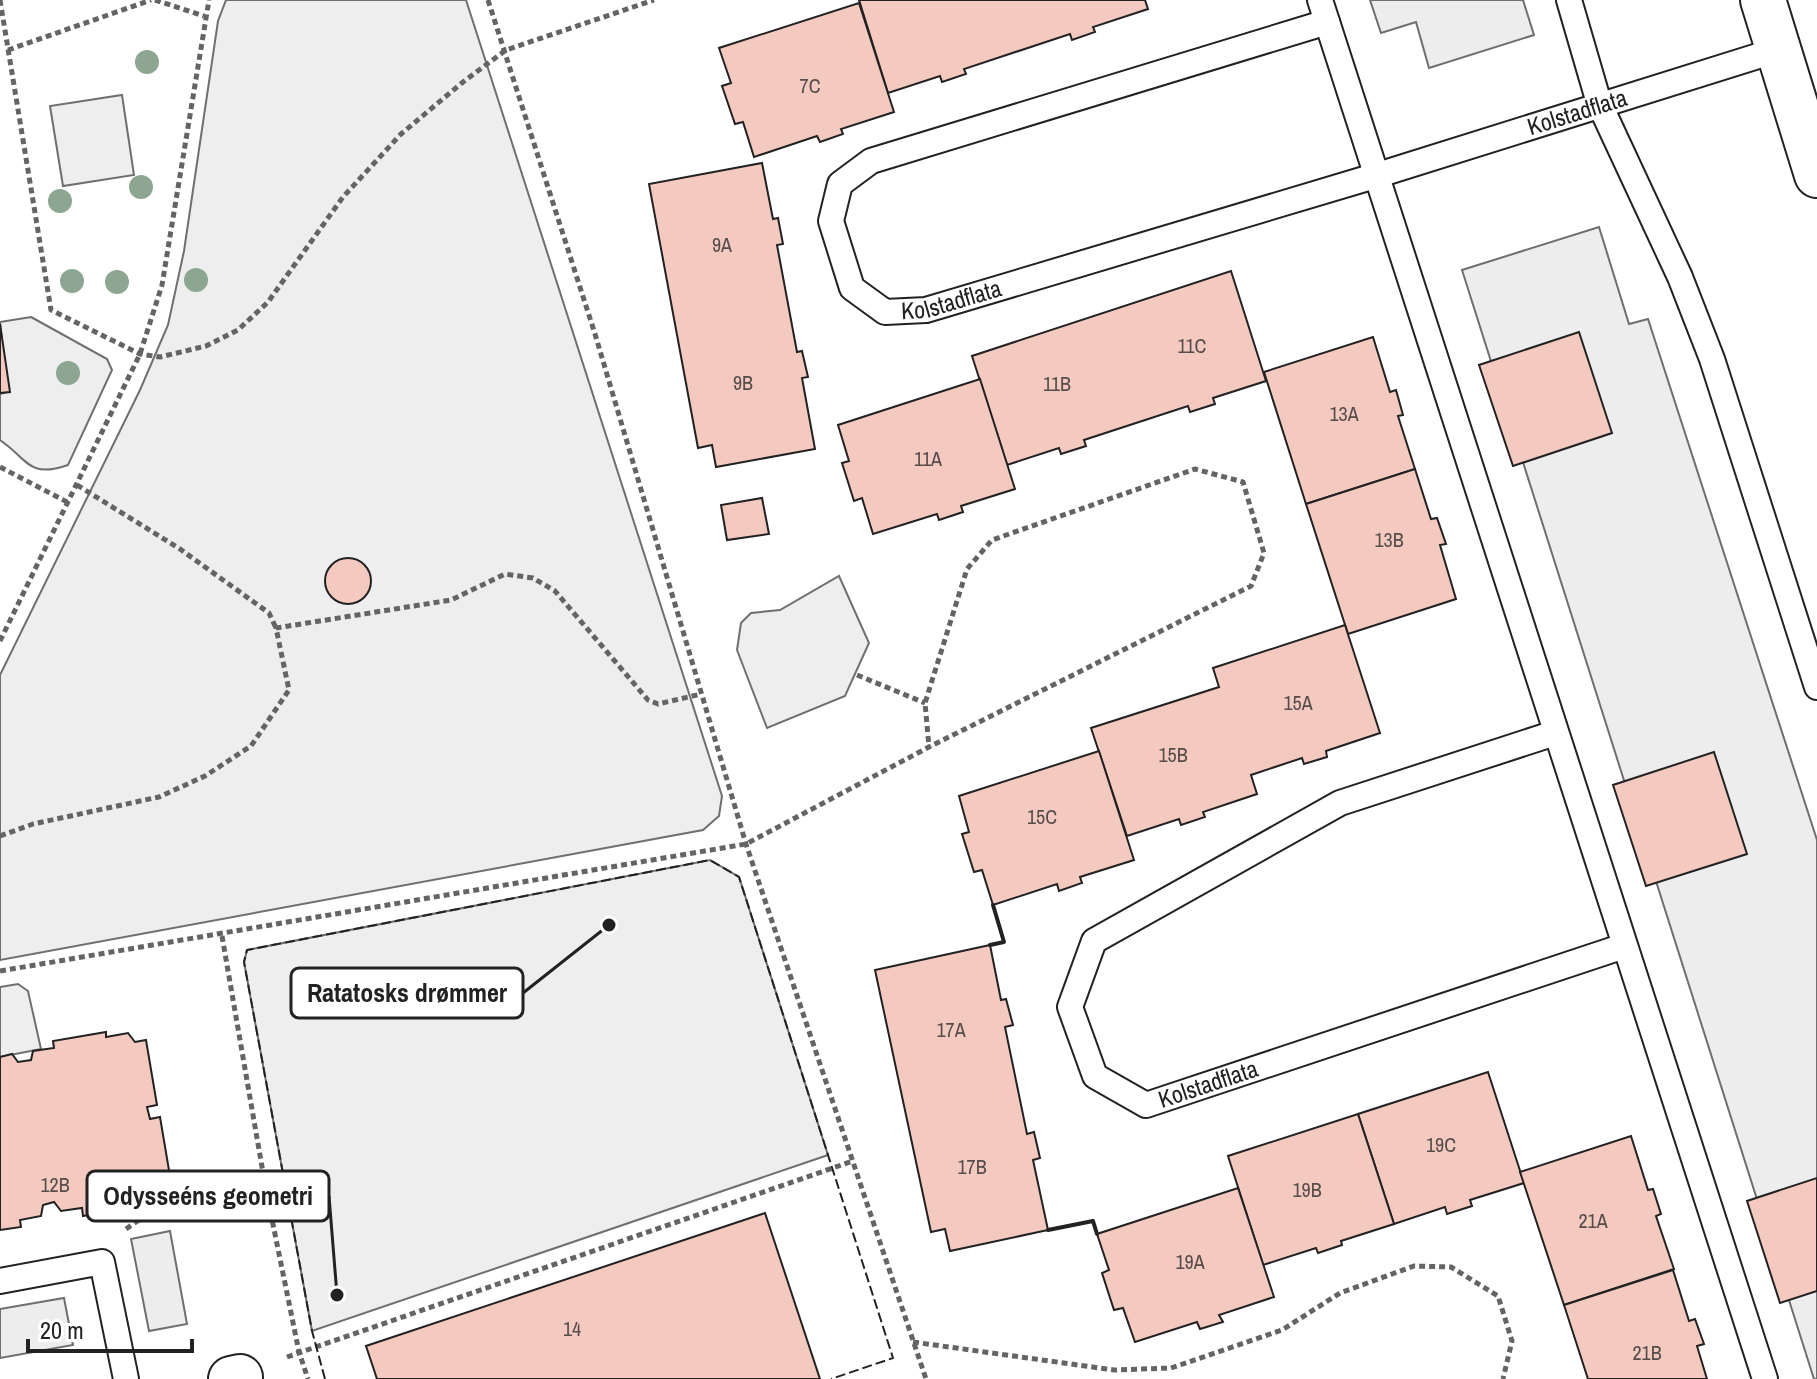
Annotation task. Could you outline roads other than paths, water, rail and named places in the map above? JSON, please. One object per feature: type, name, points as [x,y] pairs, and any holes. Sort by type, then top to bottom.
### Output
[{"type":"street","points":[[1763,0],[1817,175]]},
{"type":"lane","points":[[1569,0],[1599,103],[1680,277],[1712,359],[1817,687]]},
{"type":"lane","name":"Kolstadflata","points":[[1765,1379],[1378,175],[1323,11],[871,161],[840,184],[831,221],[852,288],[885,312],[926,310],[1378,175],[1599,103],[1777,50]]},
{"type":"lane","name":"Kolstadflata","points":[[1555,733],[1340,803],[1094,941],[1070,1007],[1095,1076],[1146,1105],[1624,946]]},
{"type":"lane","points":[[0,1281],[102,1262],[126,1379]]},
{"type":"place","name":"Ratatosks drømmer","points":[[609,925]]},
{"type":"place","name":"Odysseéns geometri","points":[[337,1295]]}]
